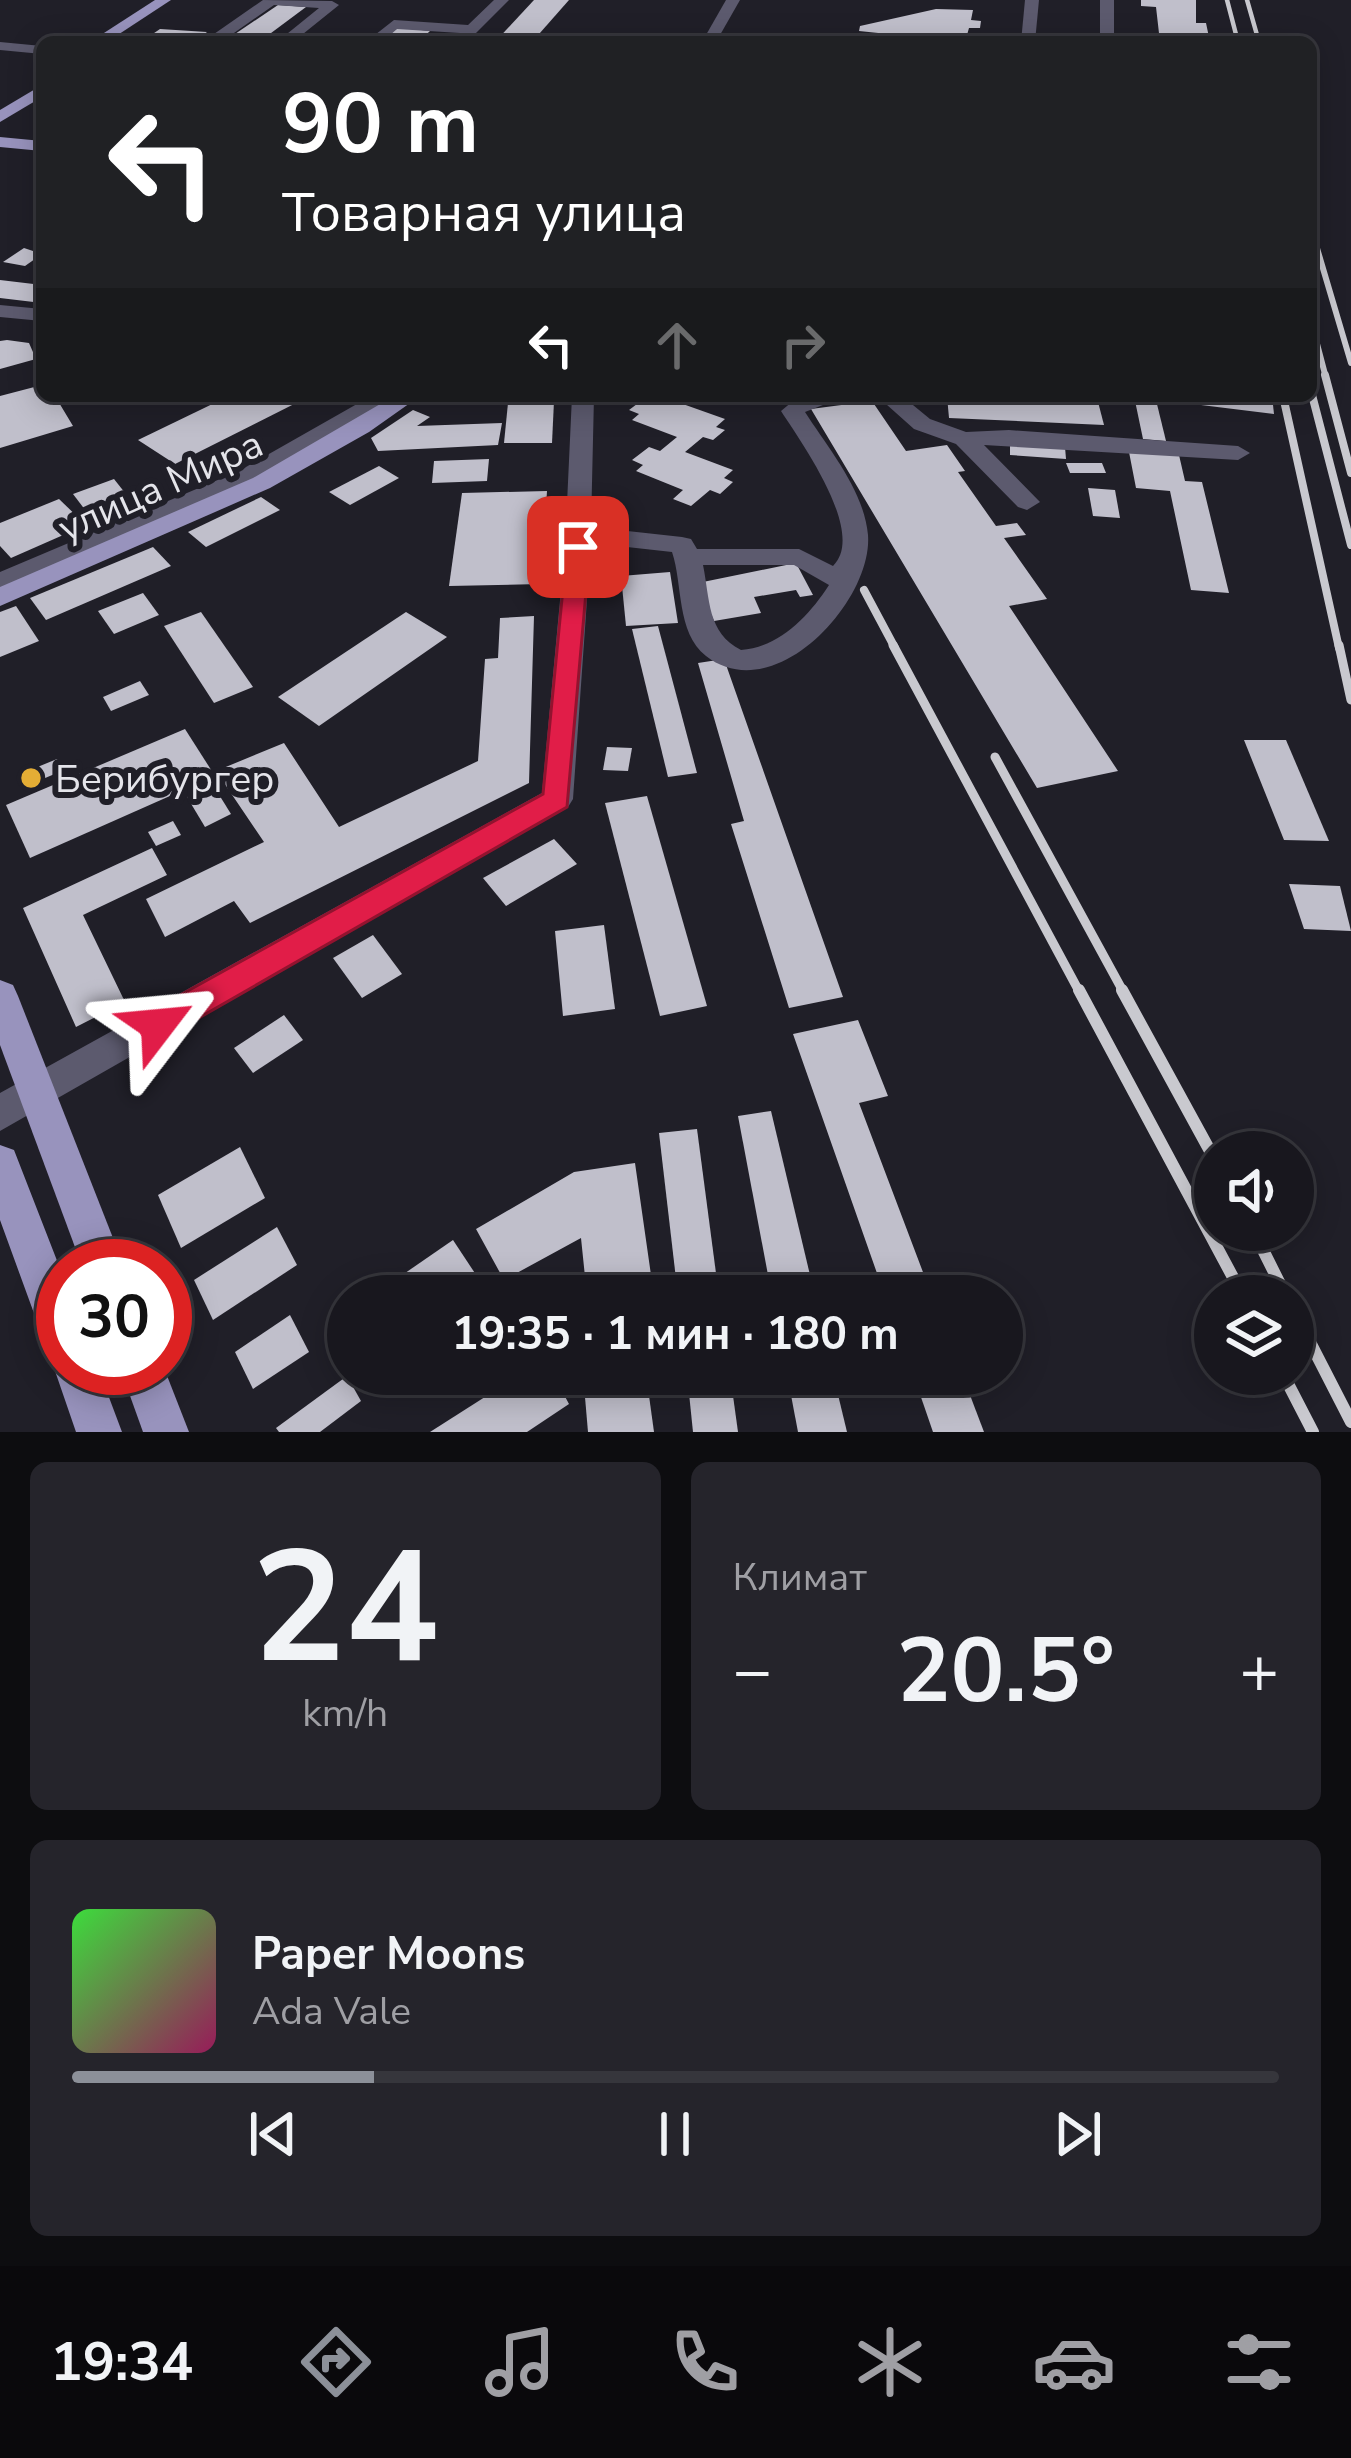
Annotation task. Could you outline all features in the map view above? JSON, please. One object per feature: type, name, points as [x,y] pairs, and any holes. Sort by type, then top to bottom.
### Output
[{"type":"main road","points":[[107,36],[164,0]]},
{"type":"main road","points":[[126,36],[183,0]]},
{"type":"main road","points":[[0,103],[36,80]]},
{"type":"main road","points":[[0,117],[36,94]]},
{"type":"main road","points":[[0,142],[36,145]]},
{"type":"main road","name":"улица Мира","points":[[0,597],[211,509],[309,460],[400,402]]},
{"type":"main road","points":[[0,996],[93,1239]]},
{"type":"main road","points":[[0,1163],[36,1260]]},
{"type":"main road","points":[[86,1395],[99,1432]]},
{"type":"main road","points":[[152,1395],[166,1432]]},
{"type":"street","points":[[380,36],[394,24],[465,36],[502,0]]},
{"type":"street","points":[[712,36],[733,0]]},
{"type":"street","points":[[1029,36],[1032,0]]},
{"type":"street","points":[[1107,0],[1107,36]]},
{"type":"street","points":[[222,36],[271,1],[332,5],[292,36]]},
{"type":"street","points":[[0,46],[36,49]]},
{"type":"street","points":[[0,311],[36,314]]},
{"type":"street","name":"улица Мира","points":[[0,582],[202,501],[297,454],[378,402]]},
{"type":"street","points":[[0,1113],[557,800],[579,534],[583,402]]},
{"type":"street","points":[[579,534],[682,545],[689,557],[706,637],[717,651],[741,661],[782,652],[836,596],[851,567],[856,537],[843,494],[793,411],[802,402]]},
{"type":"street","points":[[895,402],[922,424],[964,439],[1009,437],[1238,453]]},
{"type":"street","points":[[964,439],[1027,502]]},
{"type":"street","points":[[689,557],[799,557],[832,578],[851,567]]},
{"type":"building","points":[[534,0],[569,0],[537,36],[501,36]]},
{"type":"building","points":[[1141,0],[1196,0],[1196,23],[1206,23],[1209,36],[1159,36],[1156,7],[1141,6]]},
{"type":"building","points":[[278,5],[306,7],[267,36],[232,36]]},
{"type":"building","points":[[936,9],[973,10],[971,20],[981,21],[980,28],[969,28],[967,36],[907,36],[859,31],[860,26]]},
{"type":"building","points":[[398,28],[430,31],[425,36],[386,36]]},
{"type":"building","points":[[160,29],[207,32],[202,36],[150,36]]},
{"type":"building","points":[[24,248],[36,252],[36,258],[25,266],[3,262]]},
{"type":"building","points":[[0,280],[36,284],[36,302],[0,298]]},
{"type":"building","points":[[0,341],[29,343],[36,359],[0,369]]},
{"type":"building","points":[[36,387],[36,402],[59,402],[73,426],[0,448],[0,396]]},
{"type":"building","points":[[217,402],[298,402],[175,464],[138,440]]},
{"type":"building","points":[[554,402],[552,443],[504,443],[508,403]]},
{"type":"building","points":[[640,402],[681,402],[725,419],[716,427],[725,430],[713,440],[703,437],[685,452],[733,470],[724,478],[733,482],[720,494],[710,490],[691,506],[673,499],[683,490],[636,471],[643,465],[632,460],[649,447],[660,451],[677,437],[632,420],[639,414],[629,410]]},
{"type":"building","points":[[873,402],[906,451],[947,445],[965,471],[958,472],[996,526],[1017,523],[1026,535],[1004,538],[1047,599],[1009,606],[1118,771],[1037,788],[811,409]]},
{"type":"building","points":[[948,402],[1098,402],[1104,425],[949,418]]},
{"type":"building","points":[[1135,402],[1156,402],[1166,441],[1143,439]]},
{"type":"building","points":[[1273,402],[1274,414],[1201,405]]},
{"type":"building","points":[[413,410],[430,417],[417,426],[502,423],[498,445],[378,451],[371,438]]},
{"type":"building","points":[[1010,443],[1065,447],[1066,459],[1010,455]]},
{"type":"building","points":[[1129,452],[1179,455],[1185,481],[1202,482],[1229,593],[1191,590],[1170,491],[1136,488]]},
{"type":"building","points":[[489,459],[487,481],[432,483],[434,461]]},
{"type":"building","points":[[1066,463],[1102,463],[1106,473],[1070,473]]},
{"type":"building","points":[[379,466],[399,478],[350,505],[329,492]]},
{"type":"building","points":[[114,479],[133,503],[92,519],[73,494]]},
{"type":"building","points":[[1088,488],[1115,490],[1120,518],[1093,516]]},
{"type":"building","points":[[547,491],[541,584],[449,586],[462,493]]},
{"type":"building","points":[[261,497],[280,510],[206,547],[188,532]]},
{"type":"building","points":[[59,499],[86,525],[11,558],[0,546],[0,523]]},
{"type":"building","points":[[153,547],[171,566],[46,620],[30,598]]},
{"type":"building","points":[[796,563],[813,595],[800,597],[796,590],[754,597],[761,613],[714,621],[698,583]]},
{"type":"building","points":[[670,572],[678,623],[626,626],[621,576]]},
{"type":"building","points":[[143,593],[159,615],[114,634],[98,611]]},
{"type":"building","points":[[16,606],[39,641],[0,657],[0,612]]},
{"type":"building","points":[[201,612],[253,687],[214,703],[164,626]]},
{"type":"building","points":[[406,612],[447,637],[319,726],[278,697]]},
{"type":"building","points":[[534,616],[529,783],[250,923],[234,901],[165,937],[146,899],[264,842],[216,771],[284,743],[339,827],[478,761],[485,659],[498,658],[500,618]]},
{"type":"building","points":[[658,626],[697,773],[668,777],[632,629]]},
{"type":"building","points":[[724,659],[843,997],[789,1008],[731,824],[744,821],[698,663]]},
{"type":"building","points":[[140,681],[149,695],[111,711],[103,697]]},
{"type":"building","points":[[185,729],[215,776],[30,858],[6,805]]},
{"type":"building","points":[[1244,740],[1286,740],[1329,841],[1284,840]]},
{"type":"building","points":[[607,747],[632,748],[628,771],[603,770]]},
{"type":"building","points":[[57,759],[64,770],[24,787],[18,775]]},
{"type":"building","points":[[213,785],[231,814],[205,827],[187,797]]},
{"type":"building","points":[[647,796],[707,1006],[660,1016],[605,803]]},
{"type":"building","points":[[173,821],[181,835],[156,846],[148,832]]},
{"type":"building","points":[[554,839],[577,864],[506,906],[483,878]]},
{"type":"building","points":[[152,848],[167,875],[83,915],[125,1002],[76,1027],[23,908]]},
{"type":"building","points":[[1289,884],[1340,886],[1351,931],[1304,929]]},
{"type":"building","points":[[604,925],[615,1009],[563,1016],[555,931]]},
{"type":"building","points":[[373,935],[402,974],[362,998],[333,958]]},
{"type":"building","points":[[284,1015],[303,1040],[253,1073],[234,1048]]},
{"type":"building","points":[[858,1020],[888,1096],[859,1103],[924,1275],[878,1275],[793,1034]]},
{"type":"building","points":[[771,1111],[810,1275],[768,1275],[738,1116]]},
{"type":"building","points":[[697,1129],[716,1275],[676,1275],[659,1133]]},
{"type":"building","points":[[240,1147],[265,1198],[192,1241],[177,1239],[158,1195]]},
{"type":"building","points":[[635,1163],[651,1275],[585,1275],[581,1238],[513,1275],[501,1275],[476,1229],[574,1172]]},
{"type":"building","points":[[277,1227],[297,1265],[213,1320],[194,1280]]},
{"type":"building","points":[[453,1240],[476,1275],[402,1275]]},
{"type":"building","points":[[290,1315],[309,1352],[253,1389],[235,1352]]},
{"type":"building","points":[[327,1391],[327,1395],[358,1395],[361,1401],[320,1432],[279,1432],[276,1428]]},
{"type":"building","points":[[488,1395],[564,1395],[569,1404],[527,1432],[430,1432]]},
{"type":"building","points":[[585,1395],[649,1395],[654,1432],[588,1432]]},
{"type":"building","points":[[689,1395],[733,1395],[738,1432],[693,1432]]},
{"type":"building","points":[[791,1395],[838,1395],[847,1432],[798,1432]]},
{"type":"building","points":[[920,1395],[970,1395],[984,1432],[933,1432]]},
{"type":"railway","points":[[1227,0],[1236,36]]},
{"type":"railway","points":[[1247,0],[1257,36]]},
{"type":"railway","points":[[1317,248],[1351,363]]},
{"type":"railway","points":[[1317,344],[1326,378]]},
{"type":"railway","points":[[1325,375],[1351,473]]},
{"type":"railway","points":[[1284,402],[1339,648]]},
{"type":"railway","points":[[1314,402],[1351,545]]},
{"type":"railway","points":[[864,590],[895,648]]},
{"type":"railway","points":[[893,645],[1080,993]]},
{"type":"railway","points":[[1339,645],[1351,700]]},
{"type":"railway","points":[[995,757],[1124,993]]},
{"type":"railway","points":[[1079,990],[1232,1275]]},
{"type":"railway","points":[[1122,990],[1199,1131]]},
{"type":"railway","points":[[1264,1251],[1276,1275]]},
{"type":"railway","points":[[1314,1350],[1351,1422]]},
{"type":"railway","points":[[1294,1395],[1313,1432]]},
{"type":"place","name":"Берибургер","points":[[31,778]]},
{"type":"route","points":[[158,1025],[557,800],[578,547]]}]
